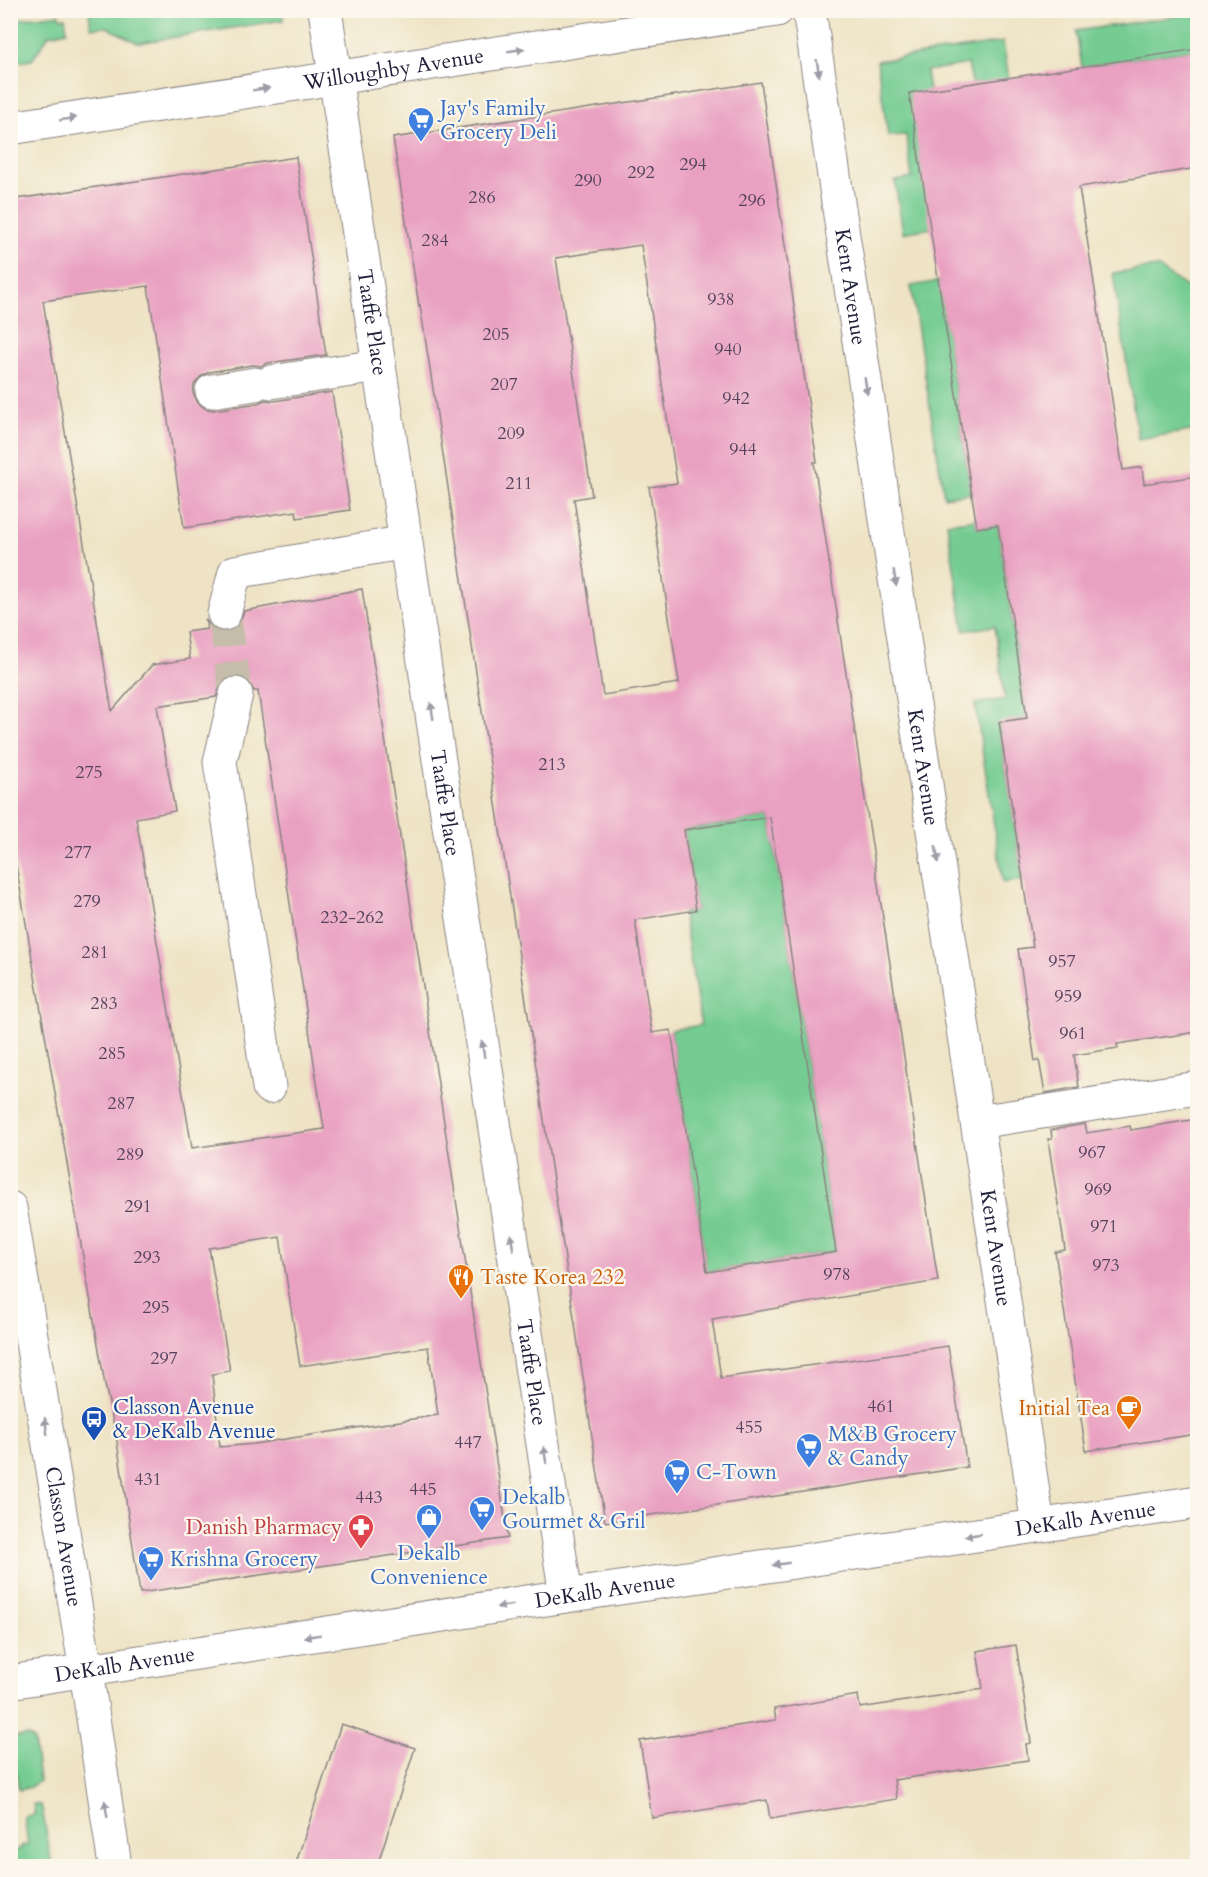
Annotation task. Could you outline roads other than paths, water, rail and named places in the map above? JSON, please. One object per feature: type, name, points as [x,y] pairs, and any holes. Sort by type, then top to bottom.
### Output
[{"type":"street","name":"Taaffe Place","points":[[325,10],[566,1596]]},
{"type":"street","name":"Willoughby Avenue","points":[[10,128],[777,10]]},
{"type":"street","name":"Kent Avenue","points":[[809,10],[1038,1525]]},
{"type":"street","points":[[212,391],[379,366]]},
{"type":"street","points":[[224,614],[235,572],[406,542]]},
{"type":"street","points":[[236,694],[220,762],[269,1087]]},
{"type":"street","points":[[977,1122],[1197,1088]]},
{"type":"street","name":"Classon Avenue","points":[[10,1208],[86,1671],[115,1866]]},
{"type":"street","name":"DeKalb Avenue","points":[[10,1682],[1197,1502]]},
{"type":"tunnel","points":[[224,614],[236,694]]},
{"type":"place","name":"Jay's Family Grocery Deli","points":[[421,143]]},
{"type":"place","name":"Taste Korea 232","points":[[461,1300]]},
{"type":"place","name":"Initial Tea","points":[[1129,1431]]},
{"type":"place","name":"Classon Avenue & DeKalb Avenue","points":[[94,1442]]},
{"type":"place","name":"M&B Grocery & Candy","points":[[809,1469]]},
{"type":"place","name":"C-Town","points":[[677,1495]]},
{"type":"place","name":"Dekalb Gourmet & Gril","points":[[482,1532]]},
{"type":"place","name":"Dekalb Convenience","points":[[429,1540]]},
{"type":"place","name":"Danish Pharmacy","points":[[361,1550]]},
{"type":"place","name":"Krishna Grocery","points":[[151,1582]]}]
